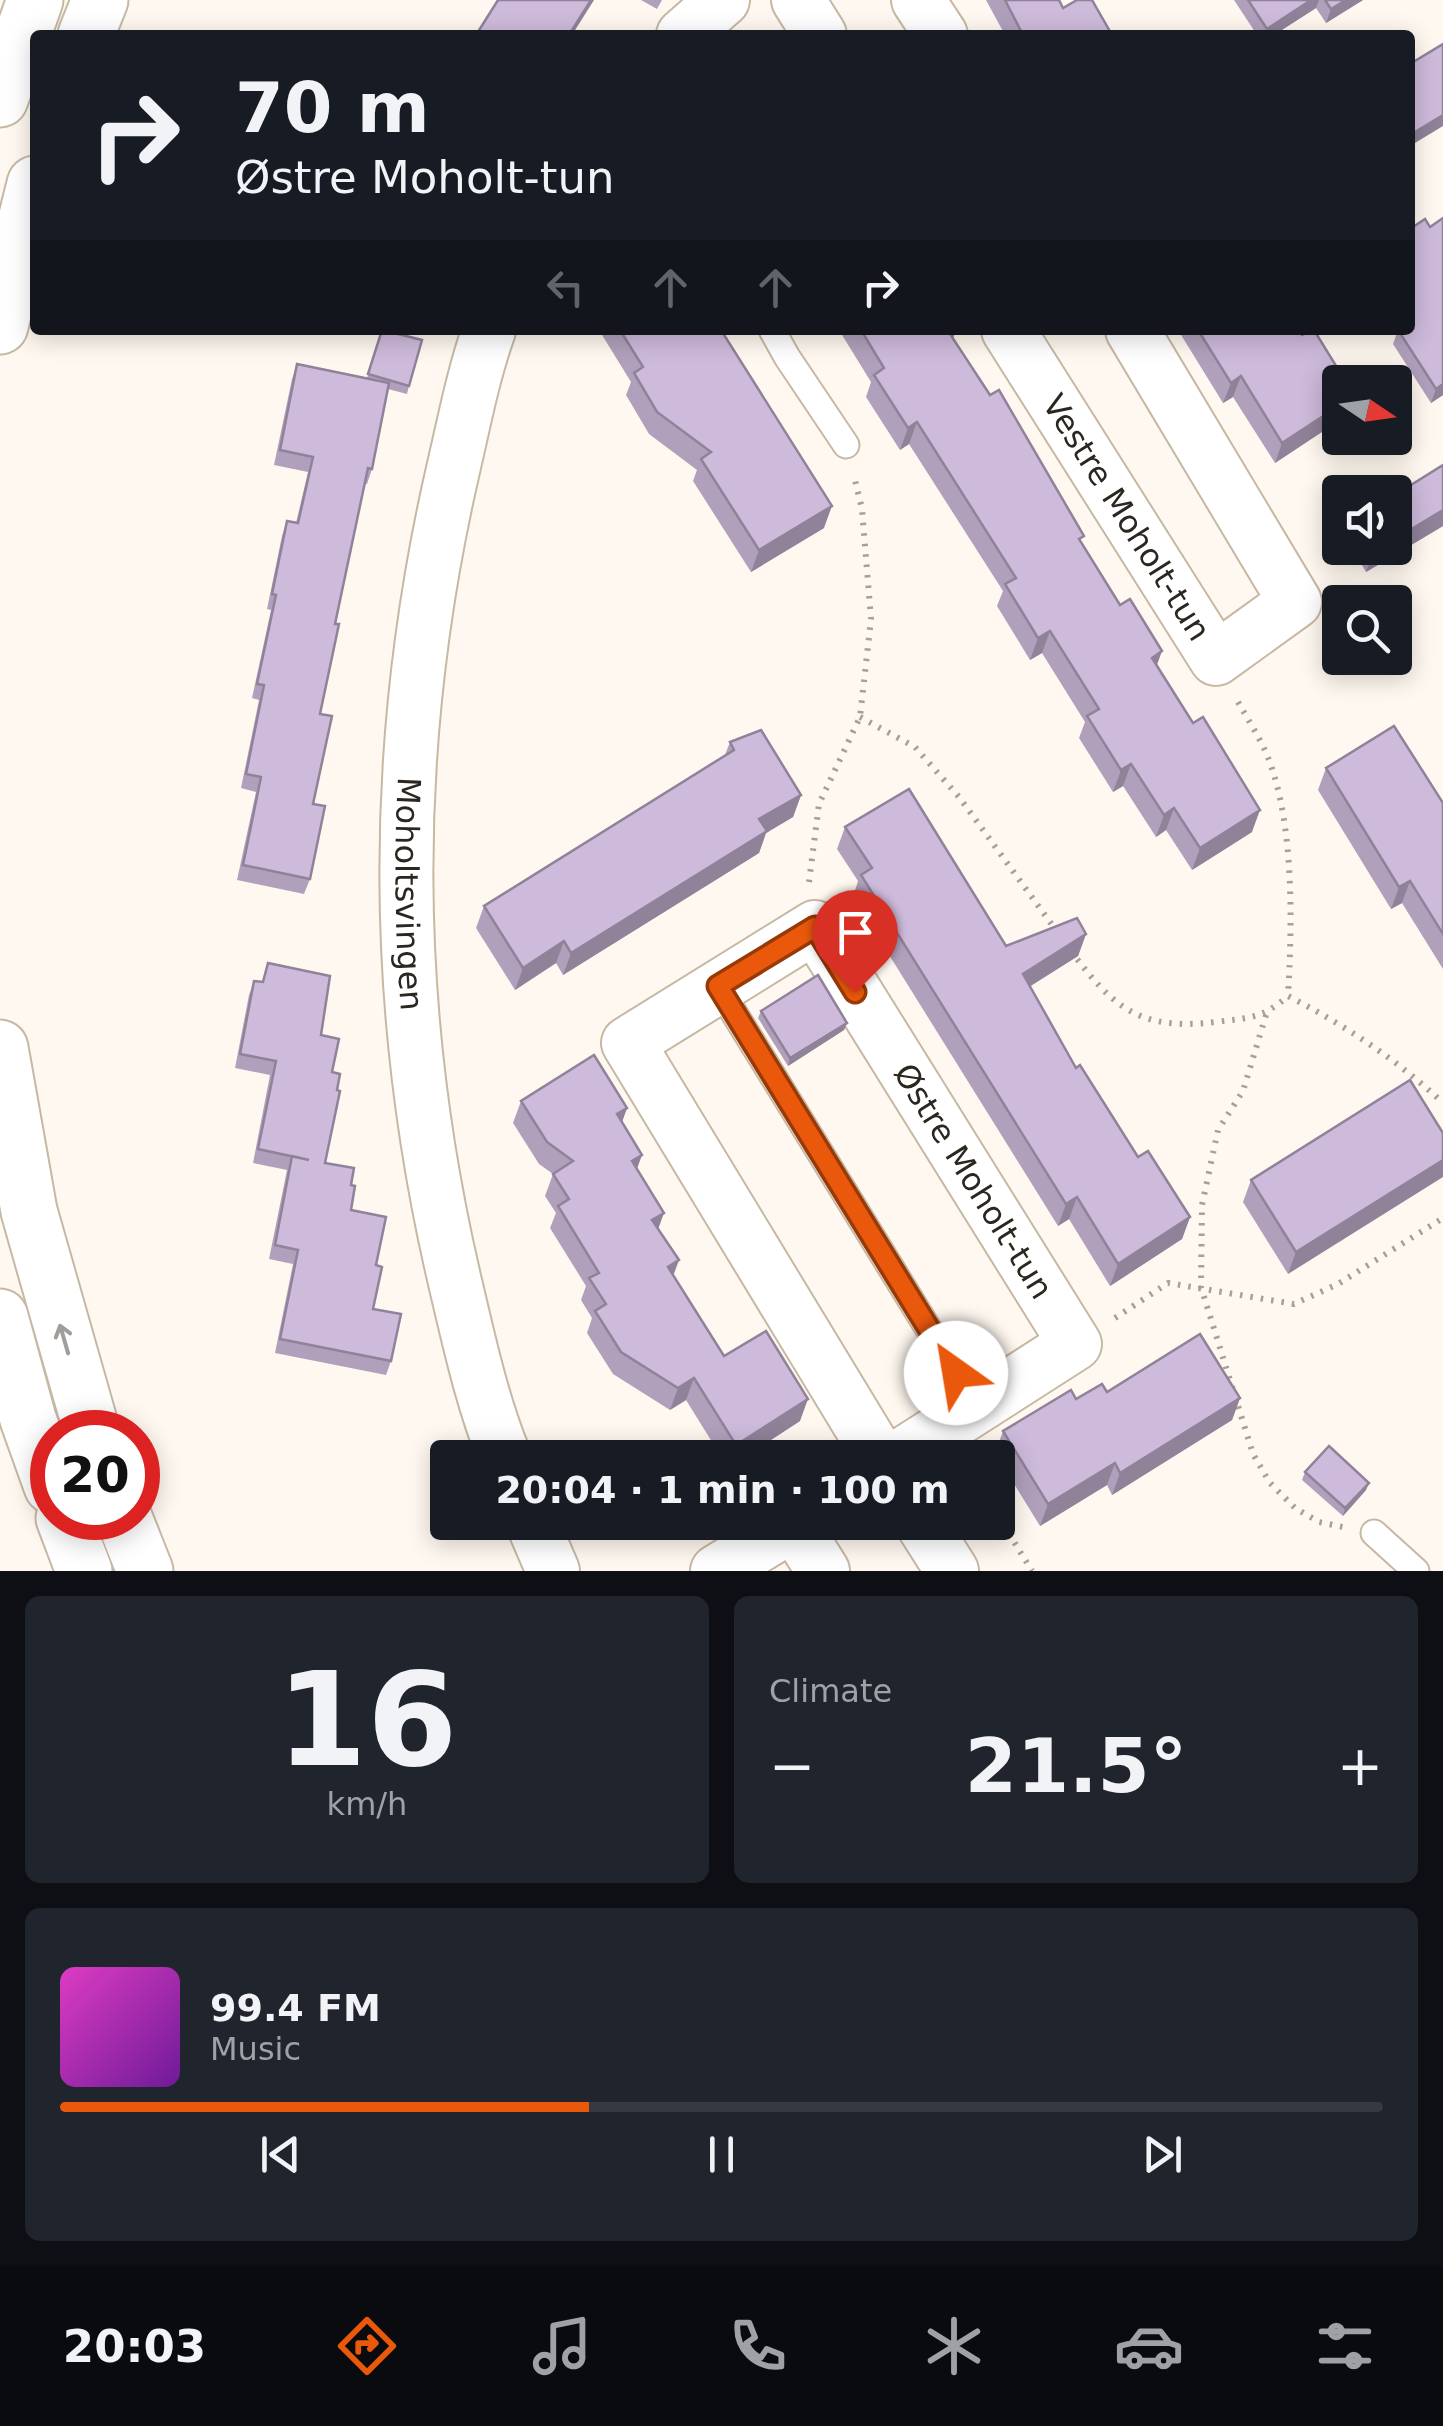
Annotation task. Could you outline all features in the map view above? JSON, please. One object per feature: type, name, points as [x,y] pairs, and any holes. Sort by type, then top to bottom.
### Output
[{"type":"highway","points":[[0,99],[35,0]]},
{"type":"highway","points":[[88,30],[100,0]]},
{"type":"highway","points":[[0,326],[30,204]]},
{"type":"highway","points":[[0,1048],[29,1211],[86,1410]]},
{"type":"highway","points":[[0,1317],[30,1425]]},
{"type":"highway","points":[[72,1540],[84,1571]]},
{"type":"highway","points":[[132,1540],[144,1571]]},
{"type":"street","points":[[688,30],[723,0]]},
{"type":"street","points":[[798,0],[817,30]]},
{"type":"street","points":[[918,0],[938,30]]},
{"type":"street","name":"Moholtsvingen","points":[[487,335],[445,504],[417,674],[407,810],[406,946],[411,1032],[438,1211],[470,1346],[499,1440]]},
{"type":"street","name":"Vestre Moholt-tun","points":[[1011,335],[1216,660],[1296,602],[1135,335]]},
{"type":"street","points":[[815,927],[628,1043],[869,1440]]},
{"type":"street","name":"Østre Moholt-tun","points":[[815,927],[1075,1344]]},
{"type":"street","points":[[925,1440],[1075,1344]]},
{"type":"street","points":[[540,1540],[553,1571]]},
{"type":"street","points":[[717,1571],[769,1540]]},
{"type":"street","points":[[805,1540],[823,1571]]},
{"type":"street","points":[[932,1540],[952,1571]]},
{"type":"lane","points":[[774,335],[846,444]]},
{"type":"lane","points":[[718,986],[976,1406]]},
{"type":"lane","points":[[1374,1533],[1416,1571]]},
{"type":"path","points":[[815,927],[807,895],[819,804],[860,717],[871,619],[862,509],[846,444]]},
{"type":"path","points":[[1216,660],[1273,770],[1281,804],[1292,926],[1288,996],[1266,1016],[1243,1091],[1218,1130],[1202,1204],[1200,1287],[1253,1454],[1270,1483],[1295,1508],[1318,1522],[1374,1533]]},
{"type":"path","points":[[860,717],[915,747],[958,797],[1102,993],[1148,1021],[1181,1026],[1266,1016]]},
{"type":"path","points":[[1288,996],[1362,1037],[1411,1073],[1443,1104]]},
{"type":"path","points":[[1075,1344],[1168,1283],[1294,1304],[1338,1284],[1443,1218]]},
{"type":"path","points":[[1013,1540],[1032,1571]]},
{"type":"building","points":[[498,0],[591,0],[572,30],[479,30]]},
{"type":"building","points":[[1005,0],[1059,0],[1063,8],[1077,0],[1092,0],[1109,30],[1020,30]]},
{"type":"building","points":[[1248,0],[1311,0],[1267,29]]},
{"type":"building","points":[[1325,0],[1346,0],[1331,9]]},
{"type":"building","points":[[1443,44],[1443,115],[1415,132],[1415,61]]},
{"type":"building","points":[[1443,218],[1443,384],[1436,389],[1401,335],[1415,335],[1415,226],[1425,219],[1430,227]]},
{"type":"building","points":[[380,335],[422,340],[409,386],[368,374]]},
{"type":"building","points":[[623,335],[724,335],[832,506],[759,550],[701,459],[711,452],[657,412],[634,373],[643,367]]},
{"type":"building","points":[[864,335],[951,335],[990,395],[999,390],[1084,536],[1079,539],[1120,605],[1130,599],[1162,651],[1152,658],[1193,723],[1203,717],[1260,810],[1200,848],[1174,808],[1164,815],[1131,764],[1121,770],[1087,716],[1099,709],[1050,631],[1038,638],[1005,584],[1016,578],[917,422],[908,428],[874,375],[884,368]]},
{"type":"building","points":[[1201,335],[1317,335],[1336,365],[1322,365],[1322,417],[1282,443],[1241,376],[1231,383]]},
{"type":"building","points":[[297,364],[389,383],[335,624],[339,624],[320,714],[332,716],[313,804],[325,806],[310,879],[243,865],[261,777],[246,774],[264,685],[257,684],[276,595],[272,594],[287,521],[298,523],[313,457],[280,450]]},
{"type":"building","points":[[1443,465],[1443,510],[1412,529],[1412,484]]},
{"type":"building","points":[[1394,726],[1443,803],[1443,934],[1410,881],[1399,887],[1326,768]]},
{"type":"building","points":[[761,730],[801,795],[759,819],[767,831],[571,953],[564,941],[523,968],[484,906],[734,750],[730,742]]},
{"type":"building","points":[[909,789],[1006,946],[1077,918],[1086,934],[1023,974],[1076,1068],[1080,1065],[1138,1157],[1148,1151],[1190,1217],[1118,1264],[1077,1197],[1066,1204],[861,875],[872,868],[845,827]]},
{"type":"building","points":[[268,963],[330,976],[321,1035],[339,1039],[332,1072],[340,1074],[340,1091],[325,1163],[354,1168],[351,1210],[386,1217],[376,1265],[382,1267],[373,1309],[401,1314],[391,1361],[280,1339],[298,1250],[275,1245],[292,1156],[258,1149],[276,1061],[240,1054],[254,981],[263,982]]},
{"type":"building","points":[[818,975],[847,1023],[790,1058],[761,1011]]},
{"type":"building","points":[[594,1055],[627,1108],[617,1114],[642,1155],[632,1161],[664,1213],[652,1220],[679,1260],[668,1267],[724,1356],[766,1331],[808,1399],[744,1440],[733,1440],[694,1378],[678,1388],[621,1352],[595,1311],[606,1304],[589,1278],[599,1273],[558,1206],[569,1199],[553,1174],[573,1161],[547,1142],[521,1101]]},
{"type":"building","points":[[1410,1080],[1443,1133],[1443,1160],[1296,1252],[1251,1180]]},
{"type":"building","points":[[1200,1334],[1240,1398],[1120,1473],[1115,1463],[1048,1504],[1015,1450],[1015,1440],[1009,1440],[1003,1431],[1071,1390],[1076,1399],[1102,1384],[1107,1392]]},
{"type":"building","points":[[1329,1446],[1369,1483],[1345,1508],[1305,1472]]},
{"type":"route","points":[[855,992],[815,927],[718,986],[956,1373]]}]
